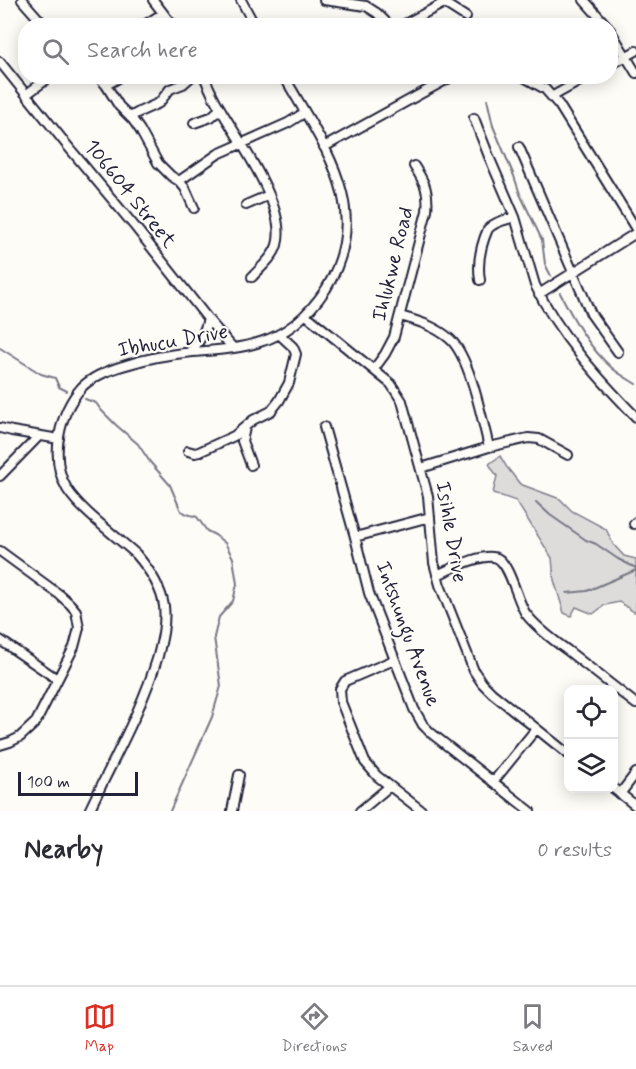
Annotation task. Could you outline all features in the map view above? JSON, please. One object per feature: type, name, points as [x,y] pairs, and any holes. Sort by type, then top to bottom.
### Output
[{"type":"street","points":[[22,0],[38,18]]},
{"type":"street","points":[[153,0],[167,18]]},
{"type":"street","points":[[241,0],[251,18]]},
{"type":"street","points":[[324,0],[366,6],[382,18]]},
{"type":"street","points":[[584,0],[600,18]]},
{"type":"street","points":[[415,18],[444,1],[466,17]]},
{"type":"street","points":[[154,18],[163,12]]},
{"type":"street","points":[[618,42],[636,73]]},
{"type":"street","points":[[618,60],[636,51]]},
{"type":"street","name":"106604 Street","points":[[0,62],[18,83]]},
{"type":"street","name":"106604 Street","points":[[19,84],[233,348]]},
{"type":"street","points":[[27,94],[40,84]]},
{"type":"street","points":[[130,117],[159,103],[170,89],[183,84]]},
{"type":"street","points":[[208,84],[220,109],[260,175],[276,219],[277,245],[252,277]]},
{"type":"street","name":"Ibhucu Drive","points":[[89,811],[148,688],[162,641],[165,613],[159,590],[140,559],[82,507],[69,491],[60,470],[58,439],[64,420],[77,394],[94,378],[125,365],[189,352],[233,348],[261,342],[297,323],[319,299],[332,279],[340,261],[345,238],[346,215],[343,195],[338,175],[288,84]]},
{"type":"street","points":[[324,147],[438,84]]},
{"type":"street","points":[[536,84],[553,96],[636,231],[539,294]]},
{"type":"street","points":[[553,96],[575,84]]},
{"type":"street","points":[[106,85],[119,106],[146,139],[158,163],[185,188],[194,208]]},
{"type":"street","points":[[194,123],[211,117],[220,109]]},
{"type":"street","points":[[179,181],[218,154],[288,123],[304,113]]},
{"type":"street","points":[[474,118],[515,217],[539,294],[582,356],[606,386],[636,417]]},
{"type":"street","points":[[519,147],[591,314],[618,352]]},
{"type":"street","name":"Ihlukwe Road","points":[[374,369],[394,337],[427,211],[426,187],[414,166]]},
{"type":"street","points":[[246,205],[269,195]]},
{"type":"street","points":[[480,280],[478,268],[488,229],[498,222],[515,217]]},
{"type":"street","name":"Isihle Drive","points":[[306,315],[391,384],[402,400],[428,496],[432,548],[437,575],[474,671],[492,693],[564,751]]},
{"type":"street","points":[[400,316],[434,328],[461,352],[489,447]]},
{"type":"street","points":[[189,352],[202,337],[208,319]]},
{"type":"street","points":[[188,451],[199,452],[234,436],[253,420],[273,409],[289,383],[296,358],[296,352],[279,334]]},
{"type":"street","name":"Intshungu Avenue","points":[[324,427],[369,593],[414,710],[431,733],[530,811]]},
{"type":"street","points":[[0,428],[58,439]]},
{"type":"street","points":[[244,428],[242,441],[251,465]]},
{"type":"street","points":[[0,476],[39,436]]},
{"type":"street","points":[[421,468],[522,438],[534,438],[568,455]]},
{"type":"street","name":"Intshungu Avenue","points":[[355,537],[430,517]]},
{"type":"street","points":[[0,551],[60,595],[76,611],[79,628],[74,647],[36,722],[20,737],[0,745]]},
{"type":"street","points":[[437,575],[482,557],[491,556],[501,560],[530,619],[636,704]]},
{"type":"street","points":[[0,640],[57,679]]},
{"type":"street","points":[[394,660],[352,676],[345,681],[339,695],[365,762],[377,776],[422,811]]},
{"type":"street","points":[[493,782],[537,729]]},
{"type":"street","points":[[618,789],[636,773]]},
{"type":"street","points":[[232,811],[239,775]]},
{"type":"street","points":[[360,811],[390,786]]},
{"type":"street","points":[[618,792],[636,806]]},
{"type":"shaded area","points":[[500,456],[520,484],[560,499],[572,511],[606,529],[613,544],[624,556],[636,559],[636,612],[619,602],[605,605],[593,614],[576,607],[571,616],[564,613],[554,580],[552,558],[516,501],[493,493],[497,476],[489,464]]},
{"type":"waterway","points":[[487,99],[493,126],[520,194],[542,240],[545,264],[551,276]]},
{"type":"waterway","points":[[560,293],[596,352],[615,370],[636,384]]},
{"type":"waterway","points":[[0,348],[41,374],[55,378],[59,387],[67,391]]},
{"type":"waterway","points":[[85,399],[96,403],[138,444],[170,485],[181,511],[197,517],[207,531],[225,543],[233,558],[237,584],[233,601],[219,617],[214,637],[221,686],[212,717],[170,811]]},
{"type":"waterway","points":[[536,502],[550,515],[586,540],[636,568]]},
{"type":"waterway","points":[[567,593],[587,591],[636,570]]}]
